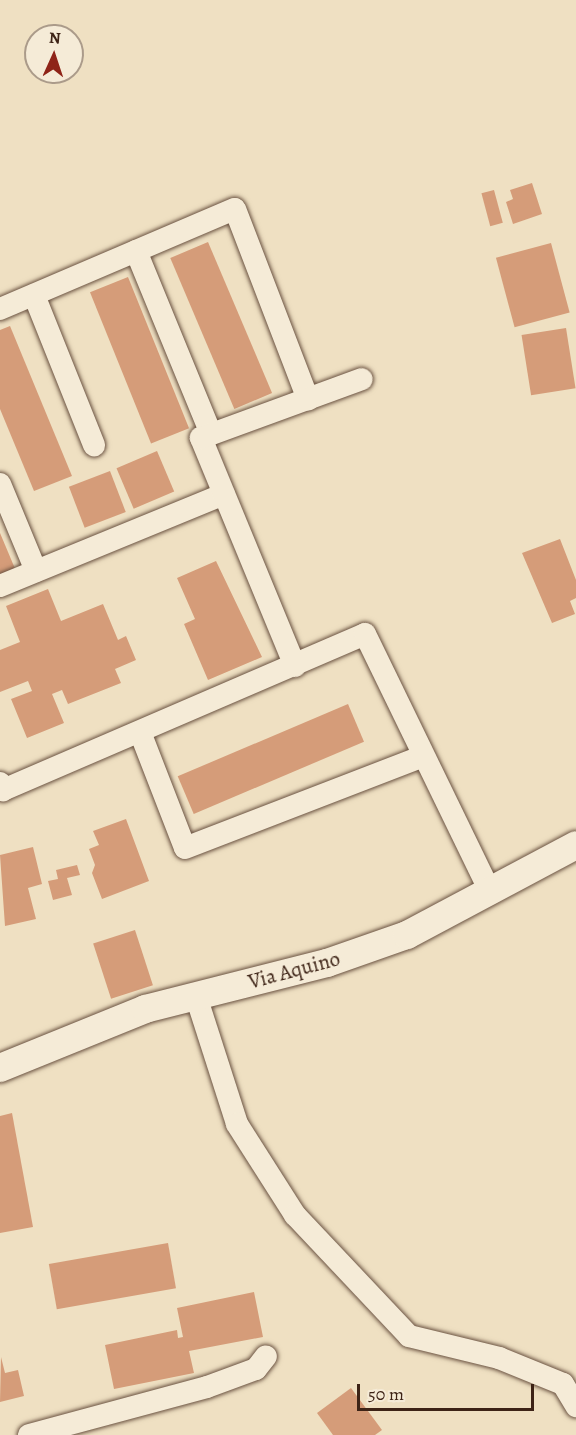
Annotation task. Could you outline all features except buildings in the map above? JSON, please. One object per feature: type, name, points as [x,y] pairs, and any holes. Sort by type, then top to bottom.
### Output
[{"type":"street","points":[[0,309],[235,210],[308,399]]},
{"type":"street","points":[[136,251],[212,434]]},
{"type":"street","points":[[34,295],[94,445]]},
{"type":"street","points":[[295,666],[201,438],[362,380]]},
{"type":"street","points":[[0,484],[36,571]]},
{"type":"street","points":[[0,586],[224,494]]},
{"type":"street","points":[[0,783],[3,790],[365,634],[491,893]]},
{"type":"street","points":[[140,732],[185,848],[423,756]]},
{"type":"street","name":"Via Aquino","points":[[0,1068],[145,1009],[346,956],[406,935],[491,893],[576,844]]},
{"type":"street","points":[[196,996],[237,1124],[295,1215],[409,1336],[499,1358],[563,1384],[576,1406]]},
{"type":"street","points":[[29,1435],[207,1388],[256,1369],[266,1356]]}]
